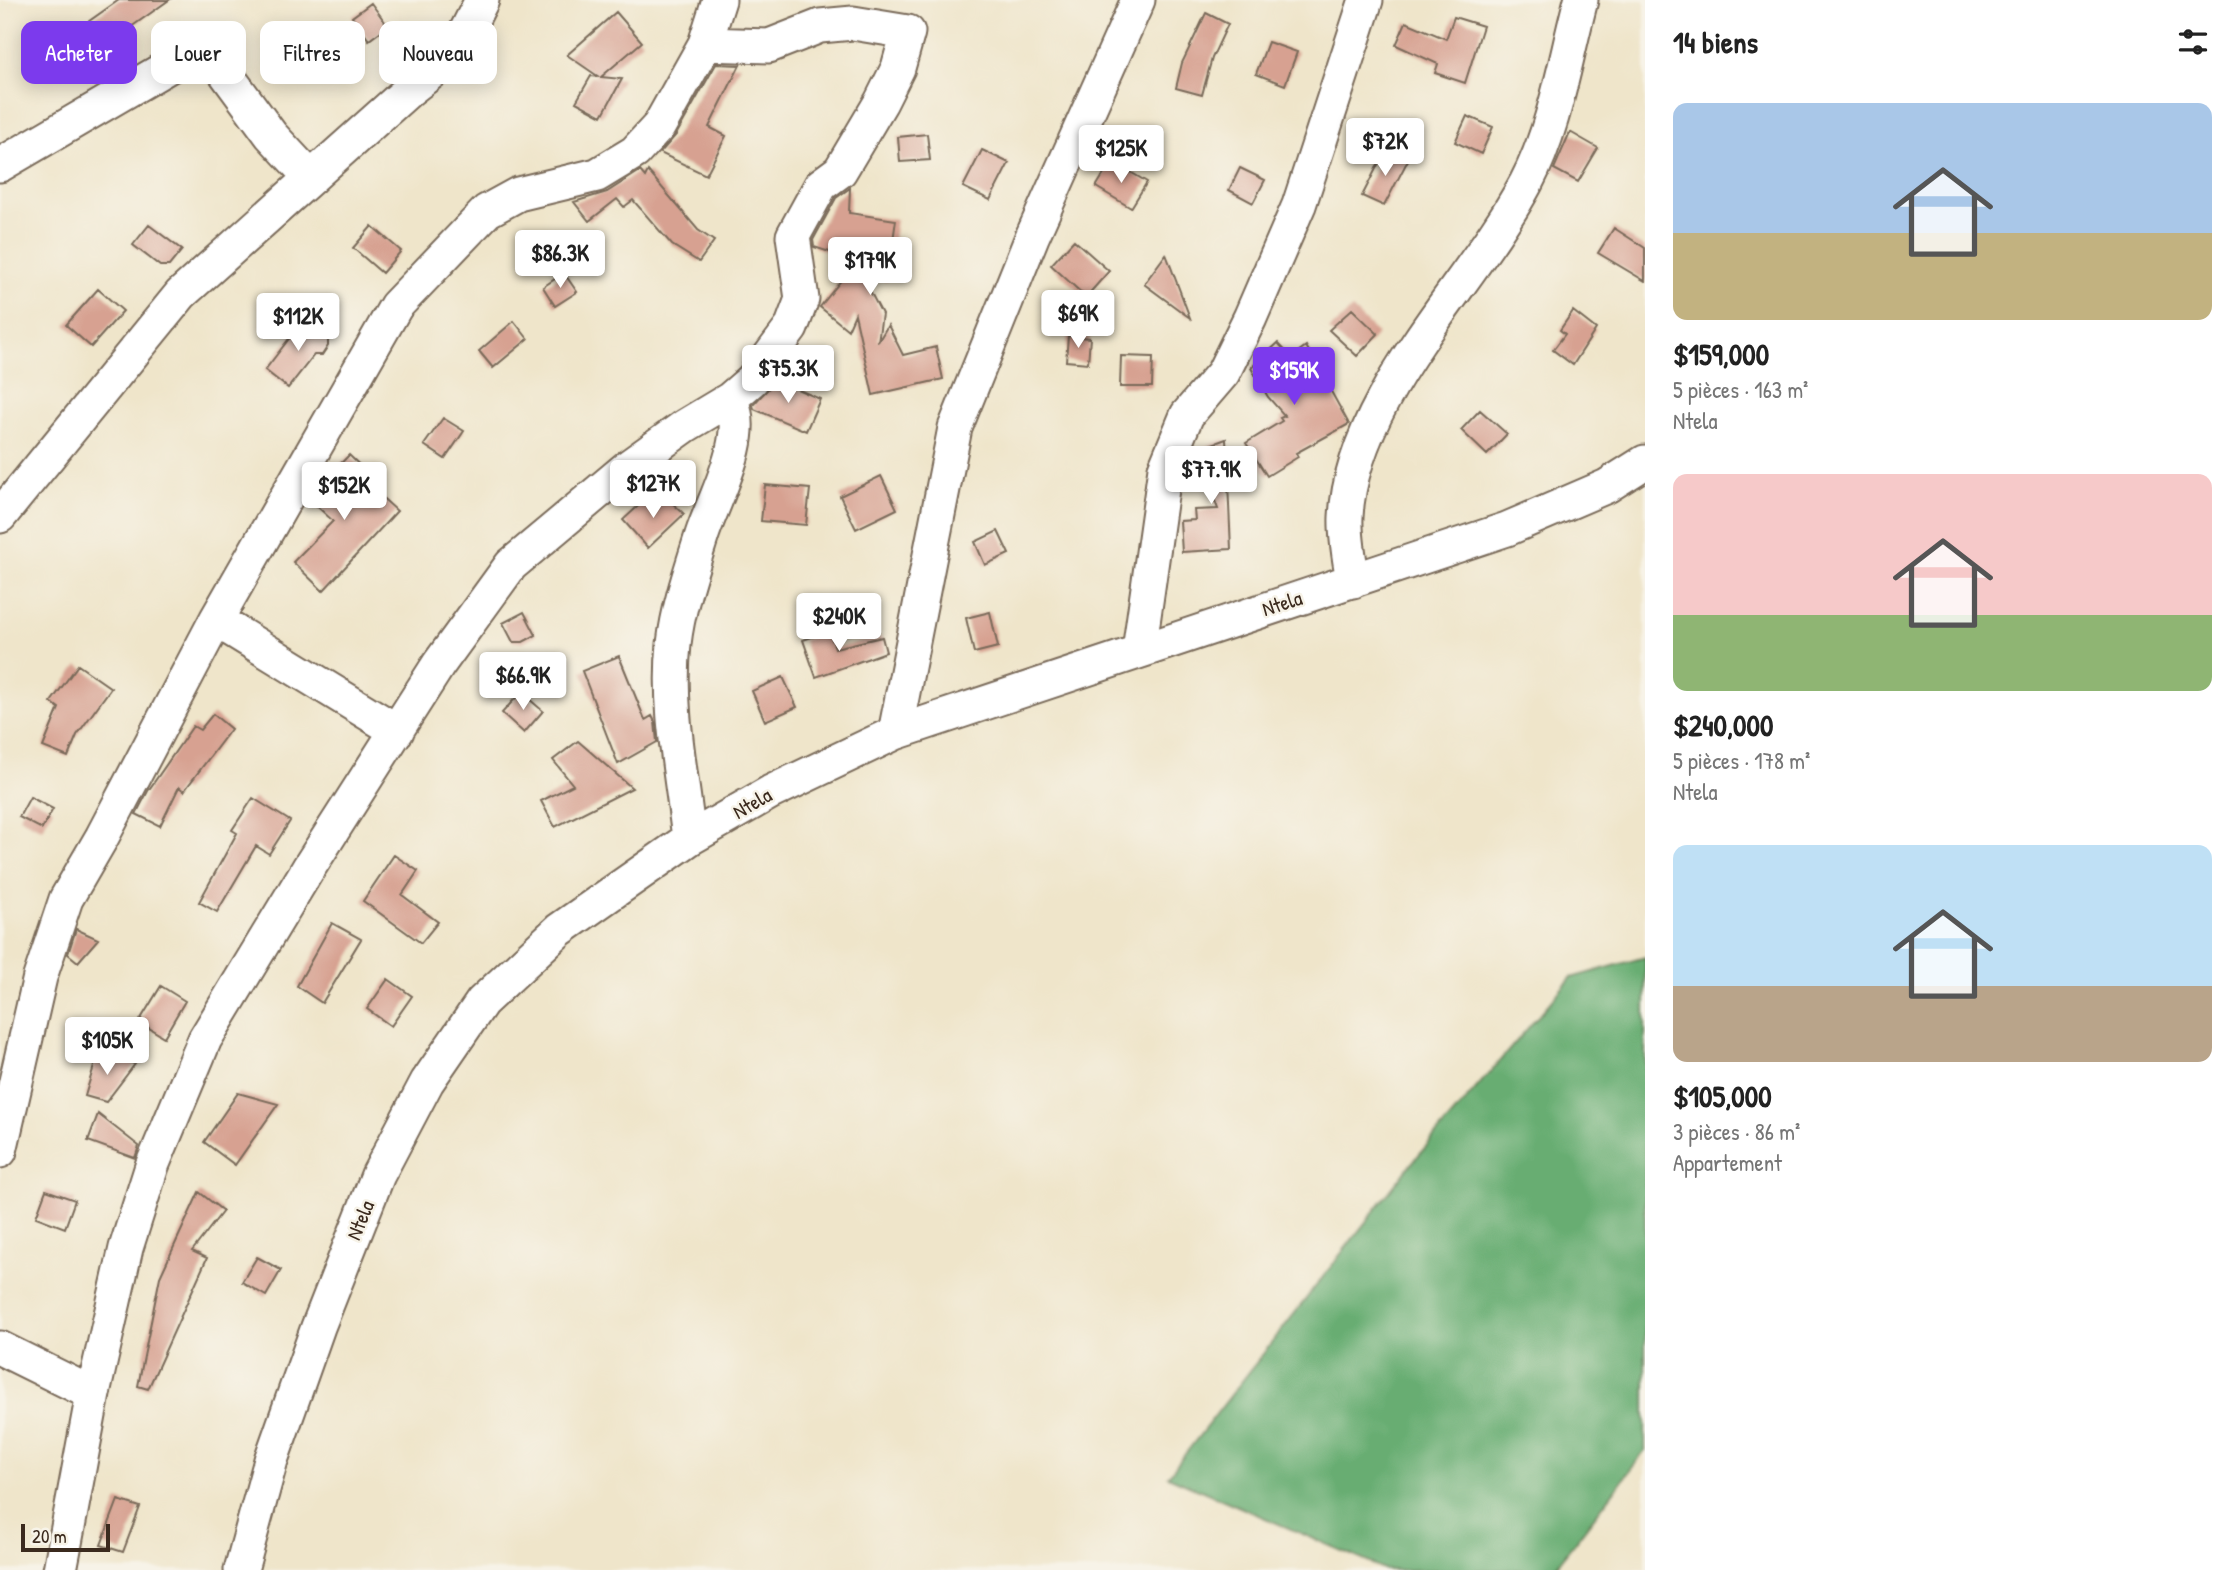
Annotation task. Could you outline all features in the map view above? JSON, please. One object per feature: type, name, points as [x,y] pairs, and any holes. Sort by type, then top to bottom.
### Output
[{"type":"street","points":[[0,516],[181,294],[408,90],[454,55],[482,0]]},
{"type":"street","points":[[0,1151],[40,977],[66,899],[102,837],[216,620],[396,306],[487,211],[519,194],[597,176],[635,152],[659,126],[705,44],[719,0]]},
{"type":"street","points":[[895,733],[955,428],[1032,237],[1138,0]]},
{"type":"street","points":[[1139,651],[1165,468],[1187,415],[1223,373],[1267,281],[1299,205],[1366,0]]},
{"type":"street","points":[[1353,581],[1346,518],[1354,476],[1371,424],[1402,369],[1527,182],[1546,130],[1581,0]]},
{"type":"street","points":[[60,1570],[93,1394],[137,1212],[152,1166],[205,1039],[308,869],[462,630],[510,565],[628,467],[685,426],[730,399],[752,380],[791,328],[802,299],[793,236],[821,186],[840,170],[881,102],[898,68],[908,32],[853,23],[820,26],[769,46],[705,44]]},
{"type":"street","points":[[0,165],[188,55],[210,52],[271,135],[311,178]]},
{"type":"street","points":[[690,839],[673,705],[674,643],[702,535],[725,476],[733,442],[735,409],[730,399]]},
{"type":"street","name":"Ntela","points":[[241,1570],[271,1460],[318,1327],[377,1175],[427,1082],[482,1002],[559,930],[690,839],[771,792],[895,733],[1507,529],[1607,486],[1645,462]]},
{"type":"street","points":[[216,620],[397,731]]},
{"type":"street","points":[[0,1348],[93,1394]]},
{"type":"green space","points":[[1645,957],[1645,1451],[1553,1570],[1386,1570],[1168,1476],[1411,1164],[1571,978]]},
{"type":"building","points":[[119,0],[169,0],[137,23],[89,21]]},
{"type":"building","points":[[371,3],[384,21],[379,21],[379,33],[369,40],[365,35],[365,21],[355,21],[352,17]]},
{"type":"building","points":[[616,12],[642,42],[601,77],[622,79],[602,116],[576,102],[591,76],[599,77],[567,55]]},
{"type":"building","points":[[1206,13],[1228,24],[1212,58],[1202,95],[1176,88],[1182,63]]},
{"type":"building","points":[[1454,17],[1483,26],[1465,83],[1435,73],[1438,64],[1396,45],[1406,22],[1446,39]]},
{"type":"building","points":[[1268,42],[1297,52],[1285,85],[1256,74]]},
{"type":"building","points":[[716,64],[740,65],[709,127],[726,136],[706,175],[660,153],[676,135]]},
{"type":"building","points":[[1467,116],[1493,127],[1481,154],[1455,142]]},
{"type":"building","points":[[1570,132],[1598,148],[1578,182],[1554,169]]},
{"type":"building","points":[[927,134],[930,160],[900,162],[898,137]]},
{"type":"building","points":[[1386,149],[1408,160],[1384,206],[1362,196]]},
{"type":"building","points":[[982,150],[1009,163],[990,200],[963,187]]},
{"type":"building","points":[[1112,161],[1147,182],[1131,208],[1096,187]]},
{"type":"building","points":[[1240,168],[1265,180],[1253,203],[1229,190]]},
{"type":"building","points":[[640,171],[645,177],[648,171],[698,230],[714,241],[699,262],[672,245],[633,200],[624,207],[617,199],[589,221],[574,202],[607,192]]},
{"type":"building","points":[[850,188],[849,213],[896,220],[887,282],[859,270],[882,314],[878,342],[888,325],[903,355],[936,347],[943,379],[873,395],[855,314],[848,330],[820,307],[846,274],[842,256],[814,247],[813,240],[836,198]]},
{"type":"building","points":[[149,225],[182,250],[169,266],[160,266],[133,245]]},
{"type":"building","points":[[372,226],[401,251],[382,273],[353,248]]},
{"type":"building","points":[[1614,228],[1645,248],[1645,281],[1598,253]]},
{"type":"building","points":[[1074,240],[1109,271],[1086,297],[1051,265]]},
{"type":"building","points":[[1166,254],[1190,318],[1144,284]]},
{"type":"building","points":[[564,273],[577,292],[555,306],[543,287]]},
{"type":"building","points":[[98,289],[123,311],[91,347],[66,325]]},
{"type":"building","points":[[1352,309],[1378,334],[1357,356],[1329,330]]},
{"type":"building","points":[[1573,311],[1596,329],[1573,365],[1553,350],[1565,334],[1560,330]]},
{"type":"building","points":[[305,318],[328,337],[328,346],[322,355],[314,355],[288,388],[265,370]]},
{"type":"building","points":[[514,321],[528,339],[493,368],[479,351]]},
{"type":"building","points":[[1068,336],[1090,338],[1088,363],[1066,361]]},
{"type":"building","points":[[1278,343],[1291,357],[1306,346],[1349,424],[1296,453],[1298,457],[1267,476],[1246,443],[1282,421],[1280,418],[1285,416],[1268,397],[1251,368]]},
{"type":"building","points":[[1121,356],[1153,357],[1152,387],[1120,387]]},
{"type":"building","points":[[776,380],[820,399],[806,431],[754,409],[753,405]]},
{"type":"building","points":[[1480,410],[1507,434],[1487,455],[1461,430]]},
{"type":"building","points":[[443,418],[464,431],[445,459],[424,445]]},
{"type":"building","points":[[1226,439],[1231,549],[1182,552],[1180,521],[1195,520],[1194,510],[1218,509],[1196,450]]},
{"type":"building","points":[[349,455],[371,476],[365,482],[397,511],[323,591],[293,562],[333,521],[308,498]]},
{"type":"building","points":[[881,476],[897,509],[856,529],[840,496]]},
{"type":"building","points":[[765,485],[810,489],[806,525],[761,521]]},
{"type":"building","points":[[666,497],[684,514],[648,548],[623,520],[647,498],[656,508]]},
{"type":"building","points":[[998,531],[1009,554],[985,565],[975,542]]},
{"type":"building","points":[[524,612],[536,635],[523,642],[513,642],[503,623]]},
{"type":"building","points":[[990,612],[998,647],[974,653],[966,618]]},
{"type":"building","points":[[829,631],[835,648],[882,637],[886,652],[816,677],[803,640]]},
{"type":"building","points":[[619,656],[645,720],[652,716],[655,722],[657,742],[618,764],[582,671]]},
{"type":"building","points":[[78,665],[111,688],[77,735],[68,757],[43,747],[59,708],[51,702]]},
{"type":"building","points":[[783,677],[797,707],[765,721],[752,691]]},
{"type":"building","points":[[521,692],[543,711],[524,733],[502,713]]},
{"type":"building","points":[[213,714],[231,729],[184,791],[179,787],[160,826],[136,814],[148,791],[193,726],[200,730]]},
{"type":"building","points":[[578,741],[632,788],[555,827],[541,801],[573,785],[553,760]]},
{"type":"building","points":[[30,797],[53,809],[42,829],[19,817]]},
{"type":"building","points":[[253,798],[290,821],[269,854],[256,846],[217,912],[199,902],[237,833],[232,830]]},
{"type":"building","points":[[394,855],[418,871],[402,895],[438,922],[421,943],[363,901]]},
{"type":"building","points":[[332,923],[361,939],[322,1003],[297,986]]},
{"type":"building","points":[[76,929],[98,939],[78,962],[68,954]]},
{"type":"building","points":[[388,979],[412,996],[391,1026],[367,1009]]},
{"type":"building","points":[[161,986],[185,1001],[164,1037],[139,1022]]},
{"type":"building","points":[[98,1053],[135,1064],[106,1102],[85,1096]]},
{"type":"building","points":[[238,1093],[278,1104],[235,1165],[204,1142]]},
{"type":"building","points":[[98,1114],[139,1146],[135,1158],[88,1141]]},
{"type":"building","points":[[46,1190],[75,1200],[65,1228],[36,1217]]},
{"type":"building","points":[[199,1192],[223,1211],[192,1251],[207,1258],[148,1389],[138,1386],[160,1277]]},
{"type":"building","points":[[257,1257],[281,1270],[266,1296],[242,1282]]},
{"type":"building","points":[[118,1500],[140,1507],[123,1552],[101,1545]]}]
